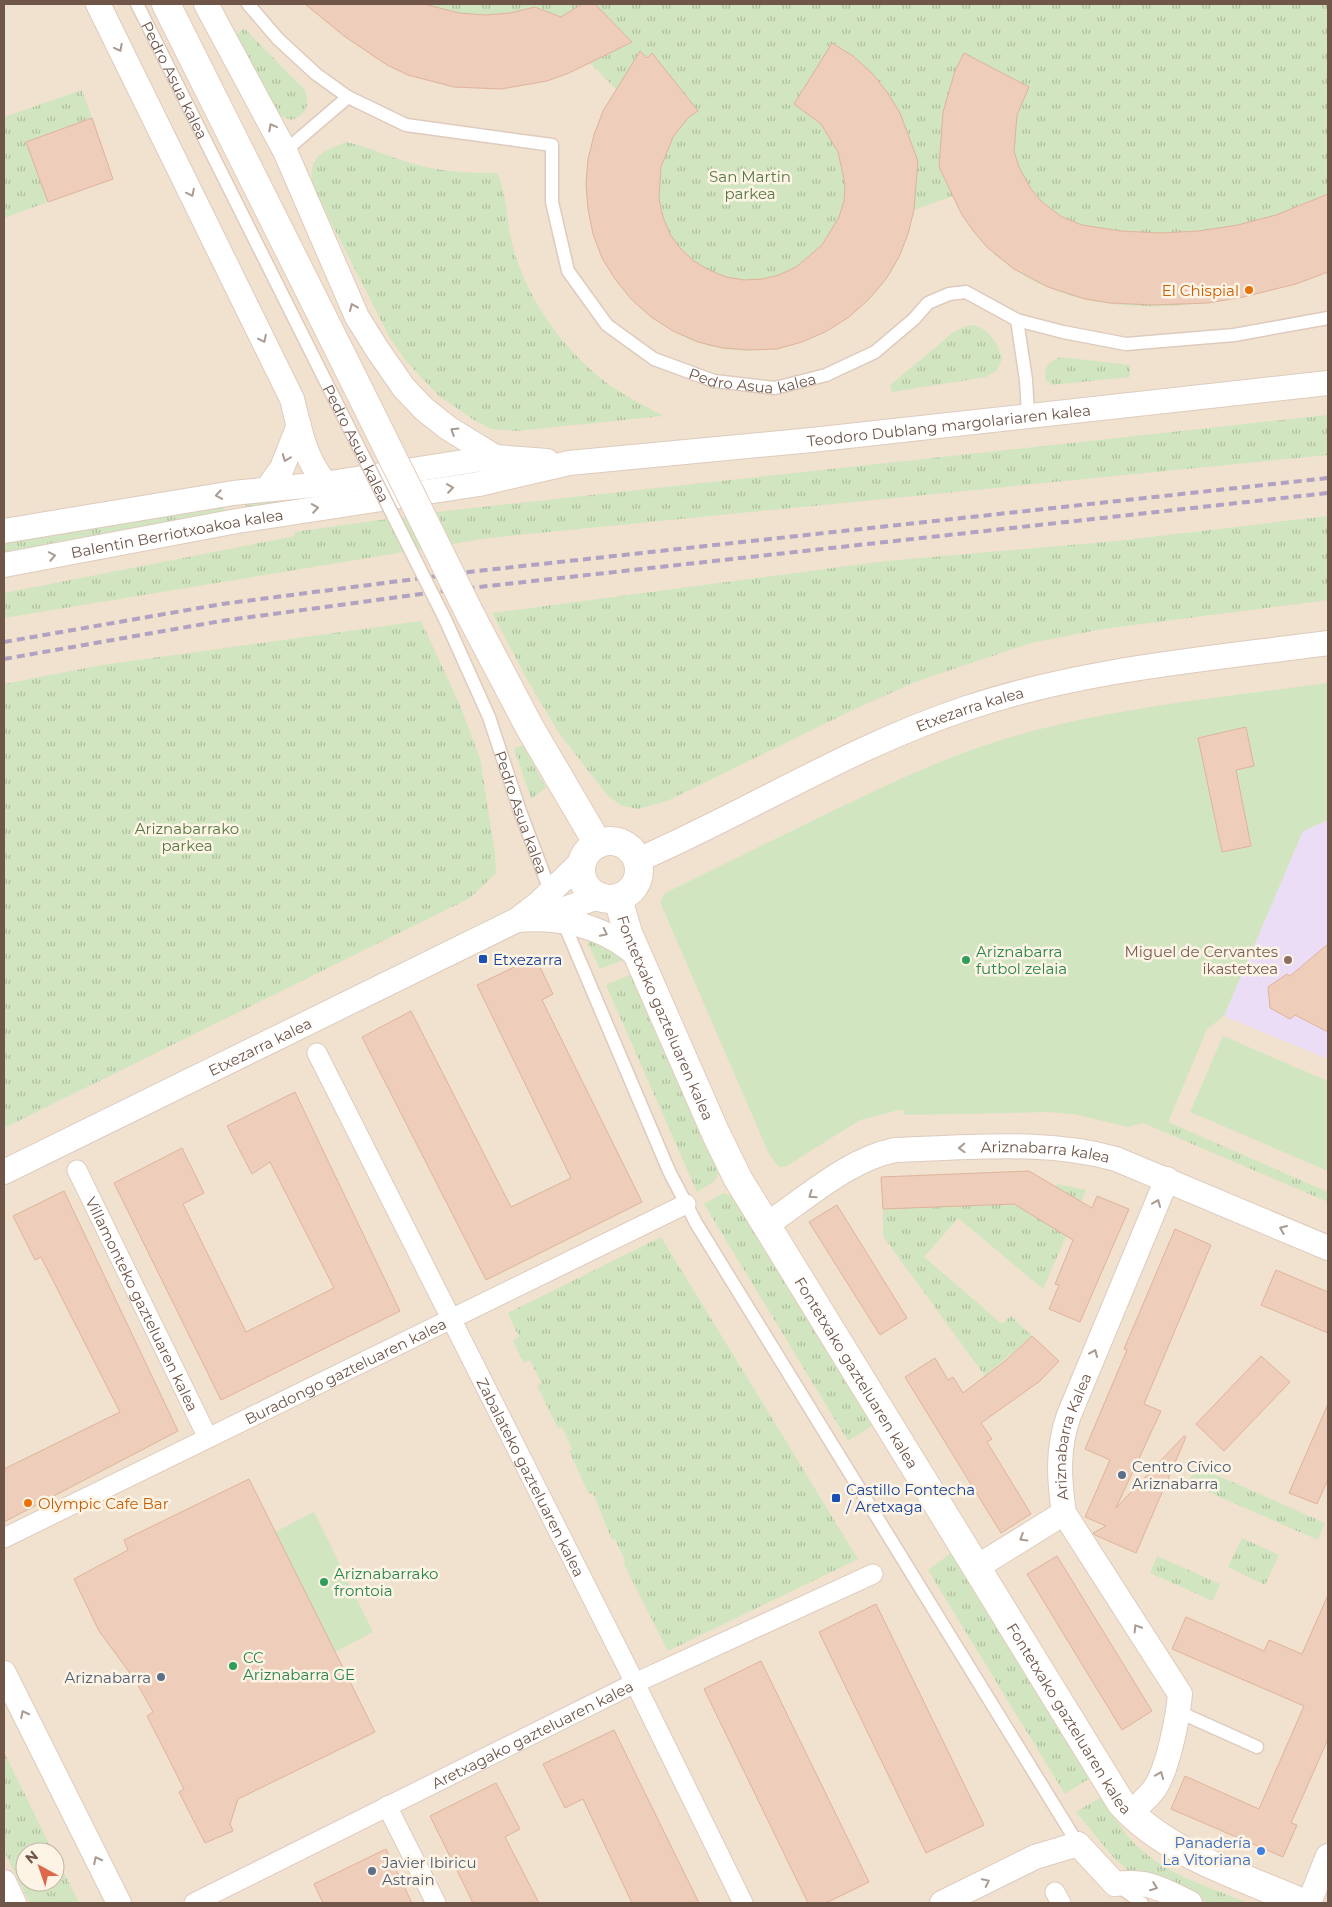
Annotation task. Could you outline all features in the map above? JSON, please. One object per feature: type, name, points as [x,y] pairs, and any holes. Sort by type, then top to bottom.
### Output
[{"type":"main road","name":"Pedro Asua kalea","points":[[166,4],[331,362],[471,616],[530,728],[590,853]]},
{"type":"main road","points":[[616,842],[626,845],[638,860],[640,870],[638,879],[626,895],[608,898],[585,887],[580,871],[590,853],[616,842]]},
{"type":"main road","name":"Fontetxako gazteluaren kalea","points":[[608,898],[639,957],[726,1157],[1117,1796],[1130,1813],[1145,1827],[1172,1845],[1302,1903]]},
{"type":"street","points":[[206,4],[285,151],[357,317],[404,388],[448,428],[495,457]]},
{"type":"street","points":[[98,7],[288,390],[306,449],[324,484],[350,503]]},
{"type":"street","name":"Teodoro Dublang margolariaren kalea","points":[[350,503],[479,484],[569,463],[812,440],[1328,383]]},
{"type":"street","points":[[267,489],[282,468],[298,425]]},
{"type":"street","name":"Teodoro Dublang margolariaren kalea","points":[[324,484],[495,457],[569,463]]},
{"type":"street","name":"Balentin Berriotxoakoa kalea","points":[[4,531],[267,489],[324,484]]},
{"type":"street","name":"Balentin Berriotxoakoa kalea","points":[[4,565],[237,521],[350,503]]},
{"type":"street","name":"Etxezarra kalea","points":[[638,860],[916,727],[1007,695],[1143,668],[1328,643]]},
{"type":"street","name":"Etxezarra kalea","points":[[545,913],[590,853]]},
{"type":"street","name":"Etxezarra kalea","points":[[4,1172],[545,913],[608,898]]},
{"type":"street","points":[[545,913],[596,929],[624,944],[639,957]]},
{"type":"street","name":"Zabalateko gazteluaren kalea","points":[[317,1053],[450,1320],[635,1683],[743,1903]]},
{"type":"street","name":"Ariznabarra kalea","points":[[766,1225],[854,1165],[874,1154],[895,1150],[1054,1147],[1088,1151],[1116,1159],[1328,1248]]},
{"type":"street","name":"Villamonteko gazteluaren kalea","points":[[77,1170],[208,1438]]},
{"type":"street","name":"Ariznabarra Kalea","points":[[1130,1813],[1154,1788],[1161,1774],[1178,1712],[1180,1694],[1064,1513],[1060,1484],[1062,1432],[1167,1179]]},
{"type":"street","name":"Buradongo gazteluaren kalea","points":[[4,1538],[686,1204]]},
{"type":"street","points":[[977,1567],[1064,1513]]},
{"type":"street","name":"Aretxagako gazteluaren kalea","points":[[194,1903],[635,1683],[873,1574]]},
{"type":"street","points":[[4,1673],[119,1903]]},
{"type":"street","points":[[387,1806],[436,1903]]},
{"type":"street","points":[[942,1903],[1035,1857],[1078,1844],[1115,1884],[1136,1881],[1152,1885],[1190,1903]]},
{"type":"street","points":[[1309,1903],[1328,1856]]},
{"type":"street","points":[[4,1882],[14,1903]]},
{"type":"lane","name":"Pedro Asua kalea","points":[[137,4],[331,362],[489,717],[545,913]]},
{"type":"lane","name":"Pedro Asua kalea","points":[[248,4],[284,44],[316,74],[348,97],[406,125],[552,145],[552,202],[568,271],[607,325],[654,359],[714,381],[775,388],[826,375],[875,352],[914,319],[928,303],[949,294],[966,292],[1017,320]]},
{"type":"lane","points":[[285,151],[348,97]]},
{"type":"lane","points":[[1028,415],[1026,380],[1017,320],[1063,332],[1126,344],[1234,335],[1328,318]]},
{"type":"lane","points":[[545,913],[686,1204],[1078,1844]]},
{"type":"lane","points":[[1178,1712],[1257,1747]]},
{"type":"lane","points":[[1115,1884],[1142,1903]]},
{"type":"shaded area","points":[[4,4],[1328,4],[1328,1903],[4,1903]]},
{"type":"shaded area","name":"Miguel de Cervantes ikastetxea","points":[[1328,820],[1328,1059],[1224,1016],[1303,831]]},
{"type":"green space","points":[[424,4],[582,4],[561,17],[535,7],[510,13],[485,15],[459,13]]},
{"type":"green space","name":"San Martin parkea","points":[[595,4],[1328,4],[1328,272],[1288,285],[1244,296],[1199,304],[1153,306],[1108,303],[1064,293],[1024,276],[983,243],[969,224],[953,196],[914,210],[908,234],[899,257],[883,283],[864,305],[840,323],[814,337],[786,346],[756,350],[726,349],[697,342],[663,325],[634,300],[618,280],[604,256],[594,233],[588,209],[586,185],[588,161],[603,113],[616,89],[590,63],[627,37]]},
{"type":"green space","points":[[244,28],[305,90],[306,109],[296,118],[291,120],[277,114],[236,35]]},
{"type":"green space","points":[[82,90],[92,118],[26,142],[48,202],[4,218],[4,117]]},
{"type":"green space","points":[[346,142],[424,167],[460,172],[497,173],[506,202],[514,251],[538,306],[561,338],[588,367],[611,386],[663,416],[516,431],[491,429],[474,420],[439,396],[406,361],[390,338],[313,187],[312,169],[314,162],[329,149]]},
{"type":"green space","points":[[975,325],[986,331],[998,347],[1002,359],[996,371],[986,377],[892,392],[890,385],[954,332],[966,326]]},
{"type":"green space","points":[[1061,357],[1130,365],[1130,377],[1052,385],[1046,380],[1045,371],[1053,360]]},
{"type":"green space","points":[[1328,415],[1328,455],[489,538],[4,618],[4,593],[295,536],[294,532],[445,511]]},
{"type":"green space","points":[[320,493],[322,500],[247,512],[245,499]]},
{"type":"green space","points":[[224,502],[225,515],[62,541],[4,553],[4,538]]},
{"type":"green space","points":[[1328,516],[1328,600],[1103,629],[1031,643],[915,682],[855,709],[667,801],[638,809],[622,806],[608,796],[559,733],[528,681],[492,613],[886,561],[1117,541]]},
{"type":"green space","name":"Ariznabarrako parkea","points":[[421,621],[459,703],[480,758],[495,853],[496,873],[470,898],[4,1128],[4,684],[102,665]]},
{"type":"green space","name":"Ariznabarra futbol zelaia","points":[[1328,683],[1328,820],[1303,831],[1224,1016],[1207,1029],[1164,1132],[1143,1123],[1127,1127],[1074,1114],[1048,1112],[905,1115],[903,1109],[860,1120],[787,1166],[779,1167],[769,1154],[660,902],[665,893],[888,785],[953,757],[998,741],[1079,720],[1120,712]]},
{"type":"green space","points":[[523,745],[546,788],[531,799],[514,748]]},
{"type":"green space","points":[[590,936],[615,951],[623,960],[600,969],[588,944]]},
{"type":"green space","points":[[632,974],[719,1171],[715,1181],[697,1192],[606,985]]},
{"type":"green space","points":[[1223,1036],[1328,1081],[1328,1171],[1190,1112]]},
{"type":"green space","points":[[1168,1122],[1328,1192],[1328,1202],[1164,1132]]},
{"type":"green space","points":[[1057,1184],[1086,1190],[1043,1289],[958,1218],[924,1257],[1002,1324],[1011,1316],[1032,1336],[985,1376],[883,1236],[883,1209],[1016,1204],[1048,1224]]},
{"type":"green space","points":[[723,1193],[733,1196],[873,1425],[848,1441],[704,1204]]},
{"type":"green space","points":[[661,1237],[858,1559],[668,1651],[623,1562],[625,1561],[615,1539],[612,1540],[593,1493],[589,1494],[569,1451],[572,1449],[562,1427],[558,1428],[537,1386],[541,1383],[530,1360],[524,1363],[513,1341],[519,1337],[508,1313]]},
{"type":"green space","points":[[1196,1466],[1325,1523],[1318,1540],[1188,1483]]},
{"type":"green space","name":"Ariznabarrako frontoia","points":[[314,1512],[373,1632],[335,1652],[275,1532]]},
{"type":"green space","points":[[1242,1538],[1279,1555],[1265,1585],[1228,1567]]},
{"type":"green space","points":[[951,1553],[1090,1778],[1065,1794],[928,1570]]},
{"type":"green space","points":[[1157,1556],[1220,1584],[1213,1601],[1150,1573]]},
{"type":"green space","points":[[4,1752],[48,1842],[15,1842],[15,1873],[4,1851]]},
{"type":"green space","points":[[1101,1797],[1128,1836],[1150,1857],[1190,1880],[1248,1903],[1208,1903],[1155,1878],[1131,1873],[1114,1858],[1076,1812]]},
{"type":"green space","points":[[65,1875],[79,1903],[30,1903],[24,1892],[65,1892]]},
{"type":"building","points":[[305,4],[424,4],[459,13],[485,15],[510,13],[535,7],[561,17],[582,4],[595,4],[632,42],[569,73],[547,81],[501,89],[454,87],[408,75],[387,65],[344,36]]},
{"type":"building","points":[[832,43],[853,56],[872,73],[887,92],[900,113],[918,161],[914,210],[908,234],[899,257],[886,279],[869,299],[849,317],[827,331],[802,342],[777,349],[723,348],[698,342],[673,331],[651,317],[631,299],[615,279],[602,258],[593,234],[586,184],[588,159],[603,111],[640,51],[647,58],[652,53],[698,111],[688,118],[673,137],[661,167],[659,199],[663,217],[670,234],[680,248],[694,261],[726,277],[744,280],[762,279],[779,275],[796,267],[822,245],[839,217],[844,201],[845,184],[838,152],[821,124],[794,104]]},
{"type":"building","points":[[964,53],[1029,87],[1017,115],[1014,151],[1019,167],[1031,189],[1042,202],[1062,217],[1082,225],[1121,231],[1160,233],[1199,231],[1238,225],[1276,215],[1328,194],[1328,272],[1296,284],[1243,297],[1208,303],[1153,305],[1110,303],[1085,299],[1048,287],[1014,269],[988,248],[974,232],[962,215],[939,167],[943,112],[955,71]]},
{"type":"building","points":[[92,118],[113,179],[48,202],[26,142]]},
{"type":"building","points":[[1246,727],[1254,766],[1236,770],[1251,846],[1222,852],[1198,738]]},
{"type":"building","points":[[1328,944],[1328,1032],[1295,1015],[1290,1019],[1270,1008],[1268,987],[1287,974],[1290,976]]},
{"type":"building","points":[[535,957],[553,994],[542,1000],[642,1202],[486,1280],[362,1037],[411,1011],[511,1207],[571,1178],[477,985]]},
{"type":"building","points":[[295,1092],[400,1311],[221,1400],[114,1183],[182,1148],[204,1193],[183,1204],[246,1332],[334,1288],[270,1162],[252,1174],[227,1126]]},
{"type":"building","points":[[1029,1171],[1092,1208],[1097,1196],[1129,1209],[1080,1322],[1049,1309],[1059,1285],[1055,1284],[1073,1240],[1014,1204],[883,1209],[881,1177]]},
{"type":"building","points":[[64,1191],[178,1431],[4,1522],[4,1469],[120,1412],[41,1257],[35,1260],[13,1216]]},
{"type":"building","points":[[837,1205],[907,1318],[880,1335],[809,1222]]},
{"type":"building","points":[[1175,1229],[1211,1245],[1144,1404],[1161,1411],[1116,1508],[1184,1436],[1186,1437],[1136,1553],[1095,1535],[1093,1533],[1106,1526],[1085,1517],[1110,1460],[1085,1449],[1127,1350],[1124,1349]]},
{"type":"building","points":[[1276,1270],[1328,1292],[1328,1333],[1261,1305]]},
{"type":"building","points":[[1032,1336],[1059,1361],[1040,1381],[981,1423],[992,1439],[987,1442],[1031,1514],[1001,1533],[905,1377],[935,1358],[948,1380],[953,1377],[963,1393],[1005,1361]]},
{"type":"building","points":[[1261,1356],[1290,1382],[1224,1451],[1196,1424]]},
{"type":"building","points":[[1328,1404],[1328,1479],[1317,1504],[1289,1493]]},
{"type":"building","name":"CC Ariznabarra GE","points":[[249,1479],[375,1732],[238,1799],[230,1824],[233,1831],[205,1843],[179,1792],[184,1789],[147,1716],[153,1712],[135,1680],[99,1631],[74,1579],[128,1550],[124,1540]]},
{"type":"building","points":[[1057,1556],[1152,1711],[1122,1730],[1027,1574]]},
{"type":"building","points":[[1328,1595],[1328,1739],[1291,1823],[1297,1825],[1283,1857],[1171,1809],[1185,1776],[1259,1809],[1304,1706],[1172,1649],[1186,1617],[1264,1651],[1269,1640],[1302,1654]]},
{"type":"building","points":[[876,1604],[984,1825],[926,1853],[819,1632]]},
{"type":"building","points":[[761,1661],[869,1882],[826,1903],[808,1903],[704,1689]]},
{"type":"building","points":[[614,1730],[699,1903],[632,1903],[583,1799],[565,1808],[543,1764]]},
{"type":"building","points":[[496,1783],[520,1829],[505,1837],[539,1903],[473,1903],[430,1816]]},
{"type":"building","points":[[386,1849],[412,1903],[323,1903],[314,1884]]},
{"type":"railway","points":[[4,642],[222,604],[477,571],[1328,478]]},
{"type":"railway","points":[[4,659],[221,621],[443,591],[1328,493]]},
{"type":"place","name":"El Chispial","points":[[1249,290]]},
{"type":"place","name":"Etxezarra","points":[[483,959]]},
{"type":"place","name":"Ariznabarra futbol zelaia","points":[[966,960]]},
{"type":"place","name":"Miguel de Cervantes ikastetxea","points":[[1288,960]]},
{"type":"place","name":"Centro Cívico Ariznabarra","points":[[1122,1475]]},
{"type":"place","name":"Castillo Fontecha / Aretxaga","points":[[836,1498]]},
{"type":"place","name":"Olympic Cafe Bar","points":[[28,1503]]},
{"type":"place","name":"Ariznabarrako frontoia","points":[[324,1582]]},
{"type":"place","name":"CC Ariznabarra GE","points":[[233,1666]]},
{"type":"place","name":"Ariznabarra","points":[[161,1677]]},
{"type":"place","name":"Panadería La Vitoriana","points":[[1261,1851]]},
{"type":"place","name":"Javier Ibiricu Astrain","points":[[372,1871]]}]
